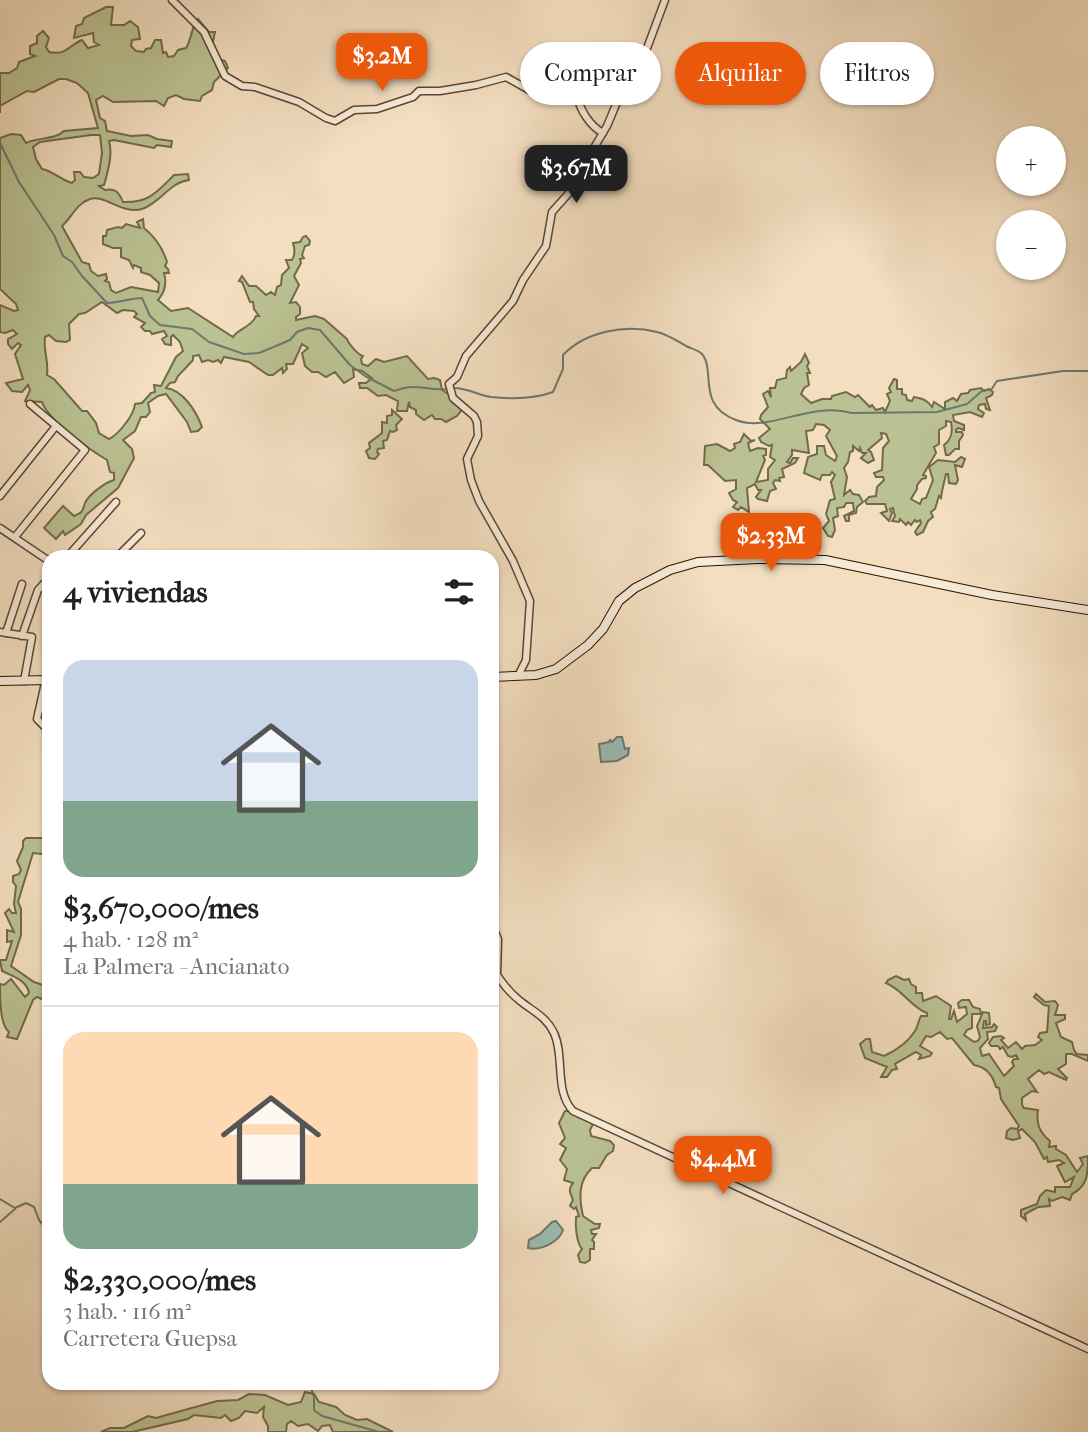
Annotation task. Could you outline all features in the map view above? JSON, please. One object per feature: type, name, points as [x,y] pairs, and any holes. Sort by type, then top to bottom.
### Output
[{"type":"street","points":[[172,0],[204,32],[225,76],[242,86],[262,89],[299,102],[335,121],[354,110],[377,109],[413,97],[419,91],[440,91],[506,77],[538,94],[554,98],[577,96],[585,116],[603,133]]},
{"type":"street","points":[[517,676],[526,660],[530,601],[513,561],[479,501],[471,480],[467,459],[478,436],[477,422],[474,416],[453,398],[449,388],[466,356],[513,301],[523,280],[546,246],[552,212],[578,183],[589,156],[603,133],[622,85],[640,67],[665,0]]},
{"type":"street","points":[[15,537],[85,450],[30,404]]},
{"type":"street","points":[[0,496],[56,426]]},
{"type":"street","points":[[73,550],[116,502]]},
{"type":"street","points":[[0,528],[42,556]]},
{"type":"street","points":[[124,550],[141,533]]},
{"type":"street","points":[[499,677],[536,675],[556,669],[588,645],[603,629],[619,601],[635,588],[670,570],[698,562],[757,558],[825,560],[992,595],[1088,610]]},
{"type":"street","points":[[22,584],[3,633],[32,637],[24,681]]},
{"type":"street","points":[[22,636],[38,590],[42,586]]},
{"type":"street","points":[[0,681],[42,680]]},
{"type":"street","points":[[42,700],[37,719],[42,724]]},
{"type":"street","points":[[499,977],[517,998],[543,1016],[554,1033],[564,1097],[573,1111],[1088,1349]]},
{"type":"green space","points":[[106,7],[113,7],[111,25],[124,25],[130,21],[138,27],[140,39],[132,40],[131,46],[136,51],[144,52],[151,48],[155,40],[161,40],[163,53],[166,52],[168,57],[186,48],[198,19],[209,32],[215,32],[213,42],[219,59],[225,61],[228,68],[200,101],[176,95],[168,98],[164,106],[156,101],[113,102],[103,96],[96,100],[100,118],[105,121],[107,131],[131,136],[148,135],[172,141],[171,147],[157,145],[154,148],[109,141],[108,168],[104,185],[99,186],[116,192],[123,202],[132,202],[152,195],[174,175],[188,174],[189,180],[176,185],[142,209],[128,209],[95,198],[81,204],[62,226],[82,262],[89,264],[91,271],[98,276],[106,274],[105,281],[109,282],[111,290],[116,293],[131,287],[158,292],[159,283],[150,275],[141,272],[141,268],[134,265],[133,268],[129,260],[121,257],[121,248],[103,244],[103,236],[106,236],[107,230],[122,228],[126,224],[140,228],[137,222],[143,219],[144,228],[158,243],[167,262],[165,266],[169,273],[164,273],[165,287],[158,300],[171,311],[188,308],[233,337],[259,316],[242,282],[239,281],[242,276],[249,286],[256,286],[266,295],[271,292],[275,295],[277,287],[281,285],[282,275],[289,268],[286,260],[292,260],[294,256],[293,243],[300,242],[306,236],[310,241],[309,245],[305,246],[302,255],[304,258],[300,259],[301,263],[294,276],[299,285],[290,303],[296,302],[300,307],[296,320],[315,316],[324,319],[363,356],[362,364],[368,366],[376,359],[384,362],[407,356],[428,379],[440,380],[442,390],[453,397],[453,403],[463,408],[457,416],[446,422],[435,419],[432,415],[424,420],[410,407],[409,402],[407,411],[397,411],[398,401],[386,395],[378,396],[367,388],[360,388],[359,383],[366,383],[372,378],[362,371],[353,369],[354,377],[344,383],[335,372],[326,377],[312,372],[305,366],[302,353],[308,348],[302,344],[293,364],[286,364],[287,369],[283,373],[282,368],[273,375],[268,375],[249,362],[224,357],[221,363],[218,360],[202,362],[199,355],[193,356],[193,360],[175,382],[166,388],[183,397],[202,427],[191,432],[187,422],[166,394],[148,403],[150,412],[146,417],[141,417],[135,431],[123,440],[132,449],[134,458],[118,488],[86,515],[81,524],[65,535],[63,531],[56,539],[44,528],[63,506],[74,516],[80,513],[90,496],[114,480],[114,473],[110,472],[107,460],[61,426],[42,402],[25,401],[30,390],[28,385],[22,392],[12,391],[6,383],[23,379],[15,354],[21,345],[18,343],[12,349],[8,344],[8,339],[17,334],[13,330],[0,332],[0,305],[18,310],[16,304],[0,289],[0,138],[11,134],[21,135],[26,143],[56,136],[64,131],[98,128],[88,93],[77,83],[59,79],[34,92],[27,91],[0,106],[0,73],[9,73],[17,68],[19,62],[35,56],[30,54],[30,46],[37,43],[37,36],[43,31],[49,38],[46,47],[49,52],[63,51],[82,40],[88,48],[99,45],[94,42],[93,33],[74,38],[76,26],[82,24],[84,18]],"holes":[[[100,135],[102,153],[99,174],[93,178],[74,172],[75,180],[72,183],[42,169],[36,159],[33,147],[40,142]],[[102,302],[117,313],[123,310],[134,311],[137,314],[134,317],[145,323],[141,327],[145,331],[152,334],[164,331],[167,336],[162,339],[165,344],[171,345],[173,335],[180,342],[183,351],[176,357],[161,386],[154,385],[155,392],[142,403],[135,404],[125,424],[109,439],[99,433],[96,423],[87,411],[82,411],[54,379],[47,375],[45,347],[45,337],[49,335],[56,341],[70,340],[69,324],[79,314]]]},
{"type":"green space","points":[[805,354],[809,363],[809,385],[801,394],[811,403],[831,399],[832,396],[846,392],[855,397],[858,395],[870,407],[872,405],[876,410],[883,408],[885,412],[890,401],[887,394],[891,392],[889,388],[894,379],[897,380],[897,389],[902,389],[907,400],[920,398],[932,407],[934,402],[945,409],[945,402],[953,398],[957,401],[961,394],[970,390],[981,388],[993,392],[986,398],[990,410],[986,409],[985,404],[979,405],[978,409],[984,413],[982,417],[970,412],[953,415],[954,421],[964,425],[964,430],[956,430],[963,435],[959,441],[959,449],[946,455],[944,445],[951,435],[951,422],[946,421],[946,426],[939,430],[939,444],[934,447],[936,453],[923,475],[926,478],[917,485],[911,499],[920,504],[922,499],[926,498],[933,480],[929,467],[938,460],[955,462],[961,457],[965,459],[962,467],[955,465],[958,480],[956,484],[949,483],[946,474],[941,498],[939,496],[935,509],[931,512],[933,517],[923,532],[917,535],[915,532],[920,520],[915,520],[911,525],[908,522],[906,525],[900,519],[899,522],[892,521],[895,516],[893,508],[890,509],[892,513],[889,521],[881,513],[887,511],[885,504],[867,504],[865,501],[876,496],[877,487],[884,480],[883,477],[876,477],[874,473],[882,470],[883,448],[889,441],[886,434],[881,433],[882,438],[868,450],[874,460],[868,463],[861,458],[866,453],[853,446],[844,468],[847,477],[844,495],[850,490],[859,495],[863,502],[857,507],[856,513],[849,515],[849,521],[846,521],[844,516],[854,511],[853,503],[837,508],[838,516],[833,518],[835,530],[832,537],[828,536],[823,528],[829,521],[826,514],[830,500],[835,499],[831,482],[835,475],[832,472],[830,475],[822,475],[820,480],[804,473],[808,457],[817,454],[817,446],[824,446],[826,455],[835,461],[837,456],[826,436],[830,430],[824,425],[816,424],[813,430],[806,431],[809,453],[792,450],[787,462],[798,458],[795,463],[782,469],[784,477],[779,478],[780,481],[775,480],[773,483],[776,489],[770,491],[767,501],[756,497],[761,490],[758,490],[755,484],[747,488],[749,512],[741,507],[738,510],[733,507],[737,502],[729,493],[736,489],[736,480],[725,481],[708,465],[704,465],[705,446],[717,444],[730,451],[744,434],[751,441],[755,440],[748,443],[750,451],[766,449],[766,455],[763,456],[765,460],[756,482],[768,480],[768,469],[775,460],[770,457],[772,445],[761,442],[759,438],[770,429],[760,419],[768,407],[763,394],[768,391],[771,397],[770,388],[775,388],[777,380],[786,378],[787,370],[790,367],[791,371]]},
{"type":"green space","points":[[392,410],[402,419],[396,425],[397,430],[390,431],[387,440],[383,441],[384,448],[378,449],[379,454],[375,459],[369,458],[366,451],[370,448],[369,443],[382,433],[382,422],[387,423],[387,416],[392,415]]},
{"type":"green space","points":[[26,838],[42,838],[42,854],[33,853],[18,902],[21,909],[21,935],[11,966],[42,985],[42,999],[37,997],[33,1000],[17,1039],[7,1037],[9,1032],[2,1018],[0,984],[4,985],[11,979],[25,997],[29,993],[22,982],[2,971],[0,960],[6,960],[12,941],[7,942],[7,930],[14,932],[5,913],[9,909],[16,913],[16,886],[13,876],[21,870],[17,861]]},
{"type":"green space","points":[[896,976],[909,979],[916,987],[916,993],[922,993],[923,1001],[936,996],[951,1006],[949,1019],[954,1011],[957,1022],[967,1014],[966,1007],[959,1008],[958,1003],[962,1000],[969,1000],[973,1007],[980,1009],[981,1014],[972,1014],[972,1028],[964,1035],[974,1042],[980,1037],[977,1026],[983,1012],[989,1013],[990,1024],[986,1025],[984,1021],[983,1028],[992,1027],[994,1024],[997,1027],[995,1031],[987,1032],[988,1039],[980,1048],[982,1056],[989,1054],[1004,1076],[1014,1066],[1014,1059],[1018,1059],[1016,1055],[1008,1056],[1003,1047],[1000,1049],[998,1046],[991,1046],[989,1043],[993,1037],[1004,1038],[1001,1040],[1008,1048],[1016,1042],[1022,1049],[1035,1045],[1042,1040],[1038,1037],[1040,1033],[1047,1032],[1049,1006],[1034,997],[1036,994],[1045,1002],[1055,1001],[1058,1005],[1055,1015],[1065,1015],[1065,1019],[1056,1023],[1061,1037],[1072,1042],[1077,1054],[1088,1055],[1088,1061],[1066,1054],[1066,1064],[1058,1069],[1066,1080],[1039,1070],[1028,1079],[1037,1092],[1032,1091],[1022,1098],[1022,1105],[1024,1108],[1038,1110],[1039,1127],[1050,1141],[1049,1147],[1056,1146],[1056,1149],[1066,1155],[1077,1172],[1083,1164],[1080,1158],[1088,1156],[1086,1178],[1070,1200],[1062,1197],[1052,1201],[1049,1199],[1050,1206],[1038,1207],[1025,1214],[1026,1220],[1021,1216],[1021,1210],[1037,1204],[1046,1190],[1055,1192],[1055,1187],[1070,1187],[1074,1177],[1065,1182],[1057,1166],[1064,1163],[1059,1160],[1048,1162],[1047,1157],[1044,1159],[1035,1142],[1022,1129],[1018,1131],[1020,1138],[1006,1138],[1007,1131],[1019,1126],[1001,1099],[999,1088],[988,1073],[974,1065],[952,1038],[947,1039],[940,1032],[931,1037],[926,1036],[920,1046],[932,1053],[930,1056],[919,1059],[921,1055],[916,1052],[895,1064],[897,1069],[892,1070],[887,1077],[881,1077],[887,1067],[865,1058],[860,1044],[866,1039],[870,1039],[872,1052],[884,1056],[897,1049],[912,1035],[921,1016],[927,1016],[927,1013],[886,983]]},
{"type":"green space","points":[[565,1111],[594,1122],[590,1130],[591,1136],[610,1141],[614,1145],[613,1151],[599,1168],[592,1168],[587,1173],[582,1184],[580,1196],[583,1216],[595,1224],[600,1224],[599,1228],[591,1230],[592,1234],[596,1234],[592,1240],[594,1249],[590,1249],[590,1260],[585,1263],[580,1262],[578,1255],[582,1249],[576,1230],[576,1217],[579,1216],[576,1207],[574,1209],[570,1206],[573,1200],[570,1190],[573,1183],[564,1180],[567,1169],[560,1160],[566,1148],[560,1144],[565,1138],[559,1123]]},
{"type":"green space","points":[[305,1392],[314,1394],[319,1402],[336,1407],[345,1415],[357,1420],[367,1419],[393,1432],[333,1432],[330,1425],[322,1426],[318,1431],[308,1424],[298,1426],[291,1421],[287,1424],[286,1432],[268,1432],[263,1417],[264,1407],[257,1413],[245,1411],[239,1418],[231,1421],[225,1415],[221,1418],[194,1415],[188,1419],[132,1432],[101,1432],[110,1428],[124,1428],[148,1416],[156,1418],[217,1401],[238,1400],[249,1394],[265,1395],[288,1405],[301,1402]]},
{"type":"water","points":[[617,737],[622,737],[625,749],[629,748],[628,755],[617,761],[601,762],[599,744],[610,740],[612,742]]},
{"type":"water","points":[[556,1221],[563,1230],[554,1242],[544,1247],[528,1248],[529,1240]]},
{"type":"waterway","points":[[0,143],[19,182],[54,235],[63,256],[72,262],[107,303],[142,298],[150,316],[160,325],[192,329],[209,342],[244,354],[259,353],[290,340],[297,332],[308,328],[320,330],[350,365],[394,391],[408,387],[447,389]]},
{"type":"waterway","points":[[452,388],[506,398],[553,392],[563,369],[563,355],[583,340],[620,329],[661,333],[701,353],[715,405],[736,420],[749,423],[836,410],[852,413],[937,412],[967,404],[983,390],[991,390],[997,381],[1063,371],[1088,371]]},
{"type":"waterway","points":[[0,1199],[15,1208],[26,1203],[34,1207],[42,1224]]},
{"type":"waterway","points":[[0,1222],[15,1209]]},
{"type":"waterway","points":[[312,1390],[314,1410],[322,1416],[379,1432]]}]
